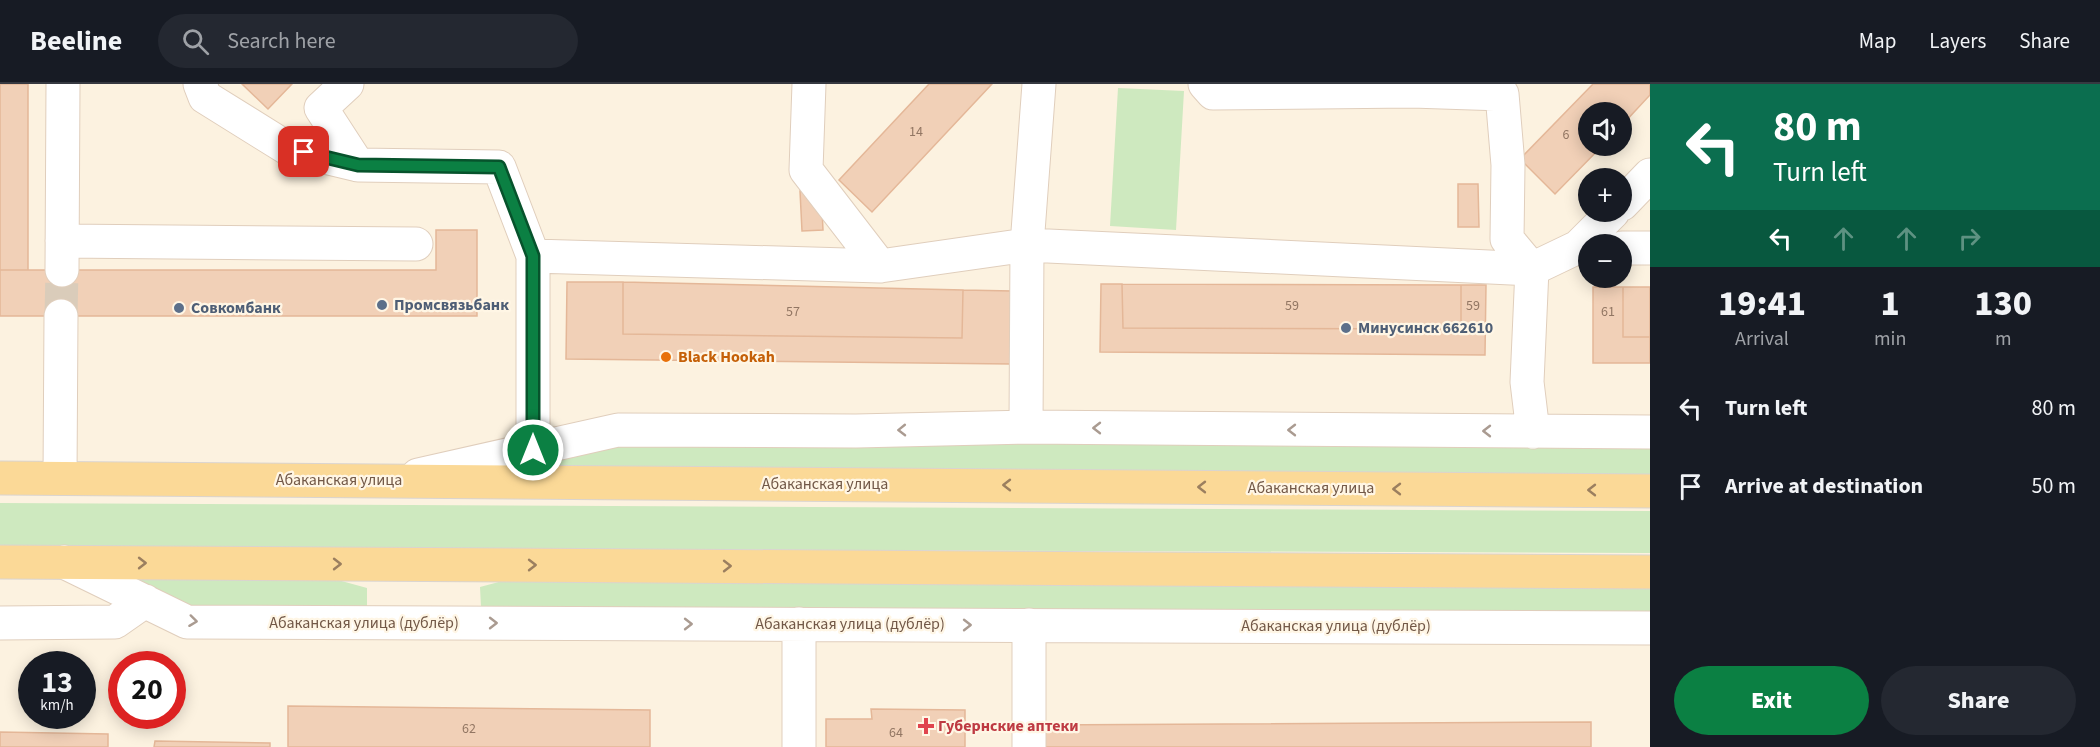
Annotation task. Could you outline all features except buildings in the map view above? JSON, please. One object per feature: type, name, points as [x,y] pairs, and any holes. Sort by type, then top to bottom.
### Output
[{"type":"main road","name":"Абаканская улица","points":[[0,478],[1650,491]]},
{"type":"main road","points":[[0,562],[1650,572]]},
{"type":"street","points":[[63,84],[62,255],[416,244]]},
{"type":"street","points":[[200,84],[205,98],[287,148],[358,165],[499,167],[533,256],[533,450]]},
{"type":"street","points":[[347,84],[321,108],[358,165]]},
{"type":"street","points":[[809,84],[806,170],[880,266]]},
{"type":"street","points":[[1026,427],[1027,245],[1040,84]]},
{"type":"street","points":[[1205,84],[1213,93],[1412,91],[1502,94],[1508,165],[1507,240],[1532,269],[1527,382],[1533,432]]},
{"type":"street","points":[[1632,194],[1650,175]]},
{"type":"street","points":[[1595,234],[1605,222]]},
{"type":"street","points":[[533,256],[880,266],[1027,245],[1532,269],[1578,249]]},
{"type":"street","points":[[1632,248],[1650,248]]},
{"type":"street","points":[[60,477],[61,316]]},
{"type":"street","points":[[393,480],[618,430],[1026,427],[1650,432]]},
{"type":"street","name":"Абаканская улица (дублёр)","points":[[64,562],[187,622],[1650,628]]},
{"type":"street","points":[[0,623],[115,622],[145,601]]},
{"type":"street","points":[[799,624],[799,747]]},
{"type":"street","points":[[1029,625],[1029,747]]},
{"type":"green space","points":[[1118,88],[1184,91],[1176,230],[1110,226]]},
{"type":"green space","points":[[637,440],[1650,448],[1650,480],[494,471]]},
{"type":"green space","points":[[0,503],[1650,511],[1650,553],[0,547]]},
{"type":"green space","points":[[316,574],[367,588],[367,606],[195,607],[109,576]]},
{"type":"green space","points":[[529,574],[1650,586],[1650,617],[481,607],[480,587]]},
{"type":"tunnel","points":[[61,316],[62,270]]},
{"type":"place","name":"Промсвязьбанк","points":[[382,305]]},
{"type":"place","name":"Совкомбанк","points":[[179,308]]},
{"type":"place","name":"Минусинск 662610","points":[[1346,328]]},
{"type":"place","name":"Black Hookah","points":[[666,357]]},
{"type":"place","name":"Губернские аптеки","points":[[926,726]]},
{"type":"route","points":[[304,152],[358,165],[499,167],[533,256],[533,450]]}]
